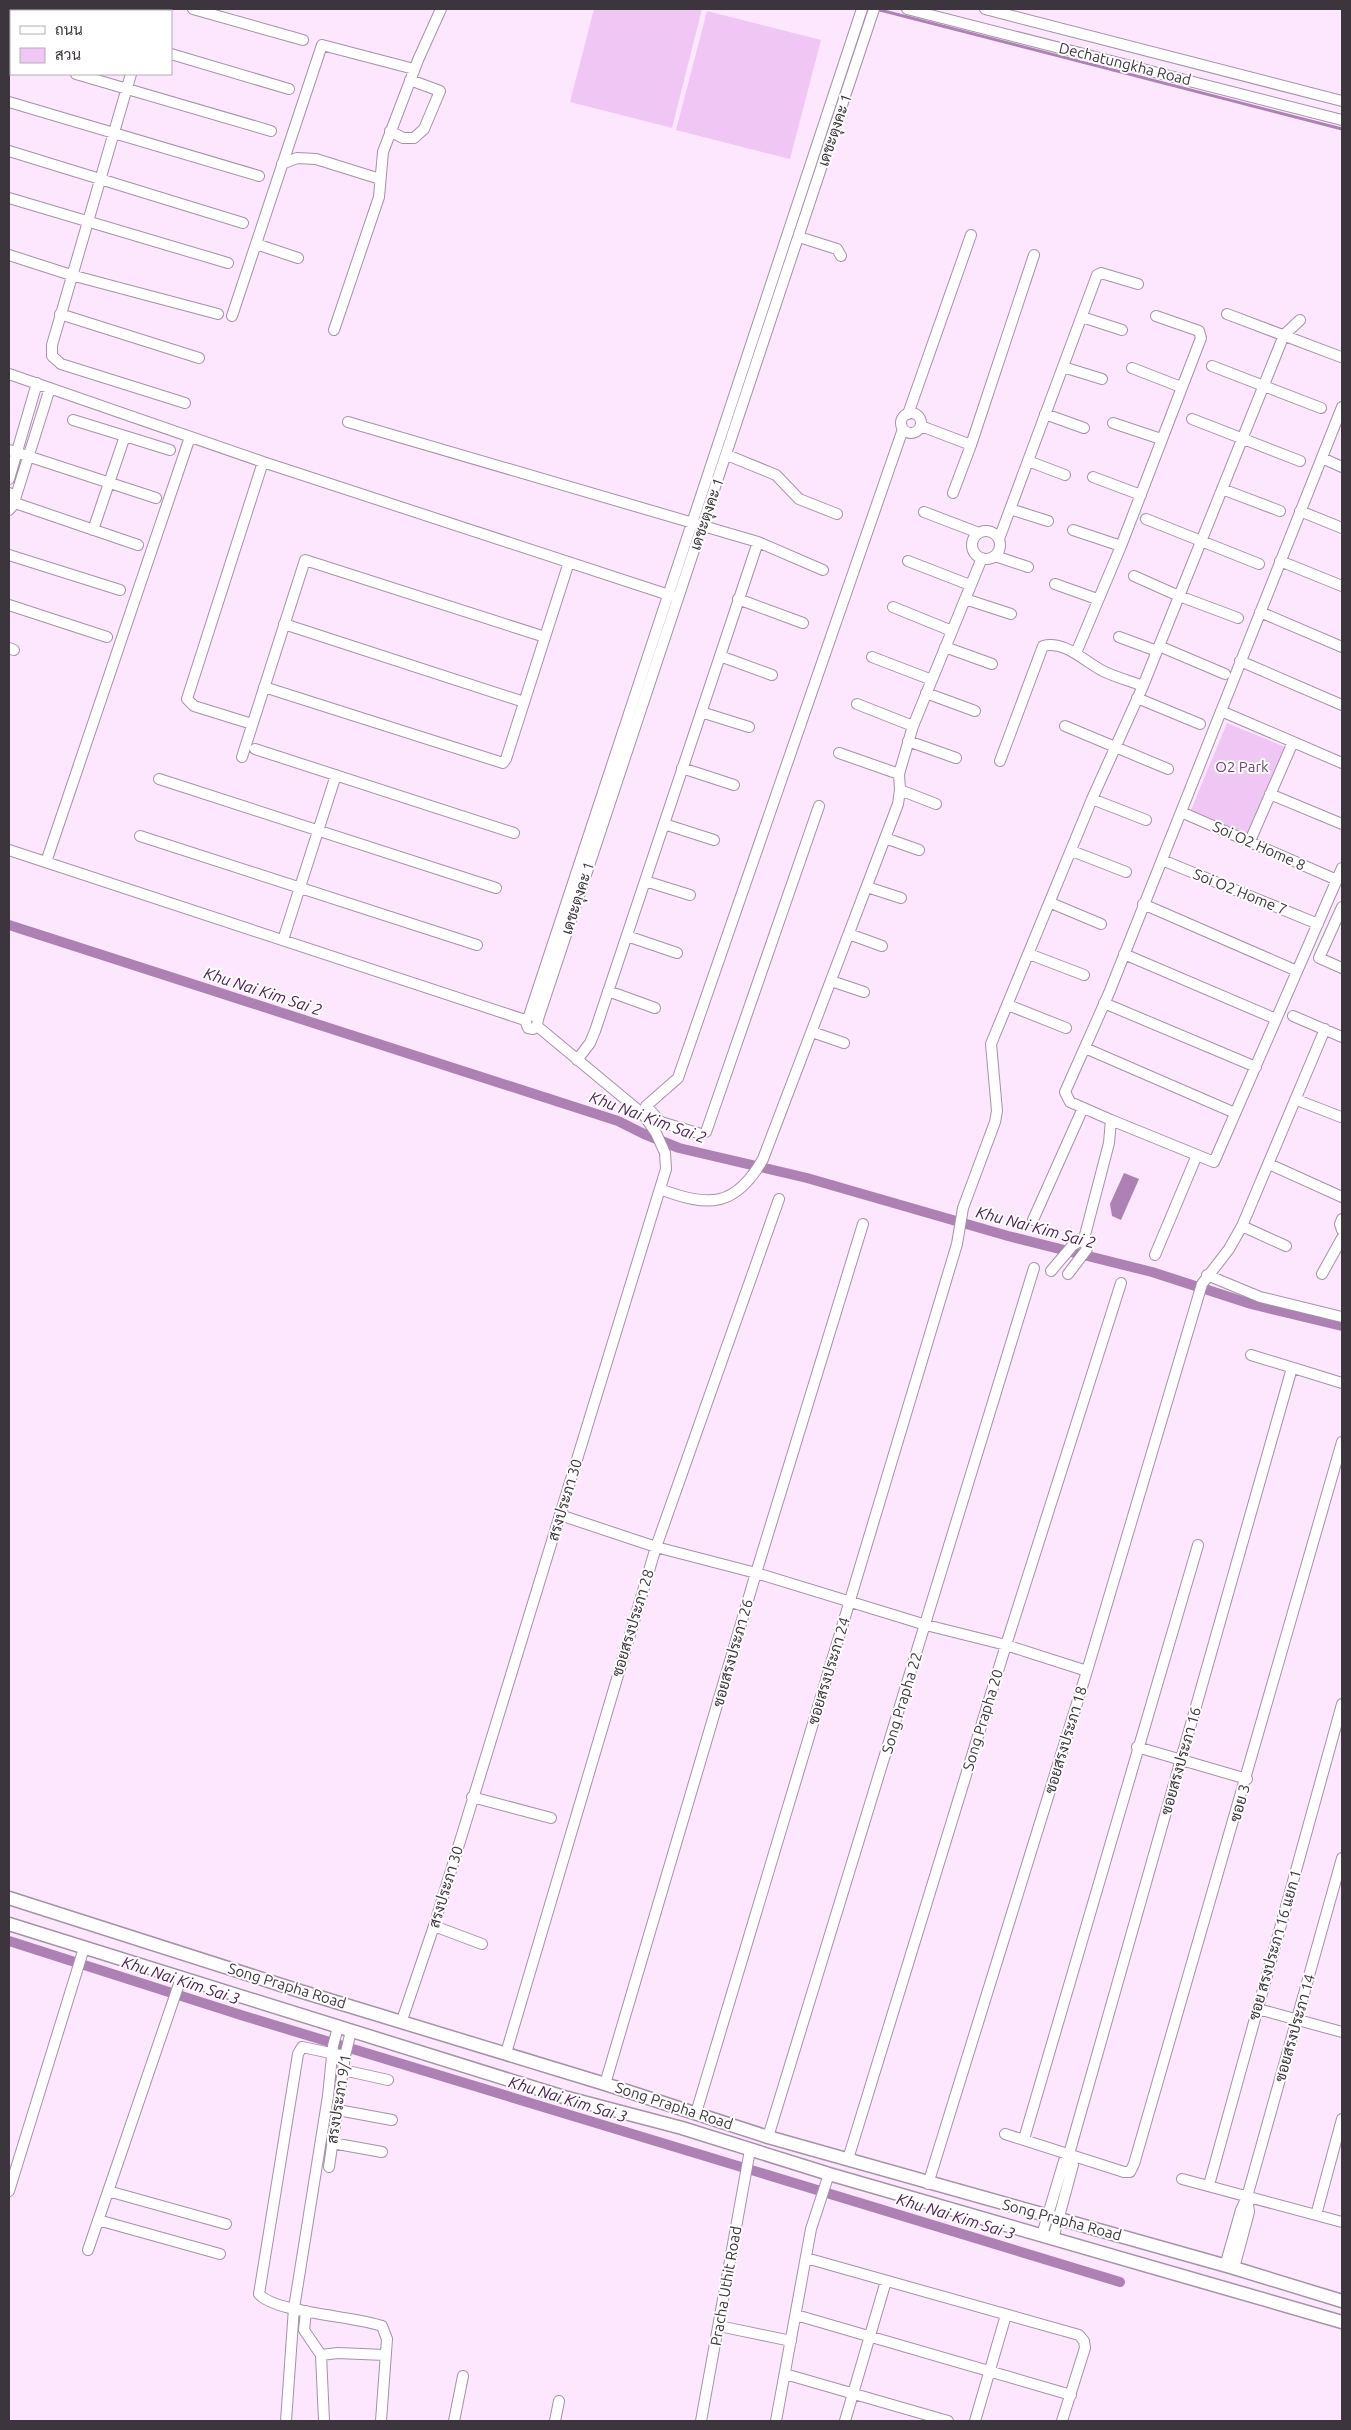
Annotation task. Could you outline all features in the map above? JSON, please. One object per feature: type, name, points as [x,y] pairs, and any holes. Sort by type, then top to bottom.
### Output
[{"type":"main road","name":"Song Prapha Road","points":[[9,1898],[303,1992],[402,2020],[696,2112],[768,2137],[928,2184],[1229,2267],[1342,2302]]},
{"type":"main road","name":"Song Prapha Road","points":[[9,1924],[83,1952],[181,1978],[334,2041],[351,2036],[682,2128],[749,2156],[827,2179],[1048,2237],[1342,2322]]},
{"type":"street","points":[[193,9],[304,40]]},
{"type":"street","points":[[334,330],[379,197],[383,152],[390,131],[414,69],[441,9]]},
{"type":"street","name":"เดชะตุงคะ 1","points":[[532,1020],[690,523],[862,9]]},
{"type":"street","name":"Dechatungkha Road","points":[[908,9],[1342,120]]},
{"type":"street","name":"Dechatungkha Road","points":[[985,9],[1342,101]]},
{"type":"street","name":"เดชะตุงคะ 1","points":[[532,1020],[703,526],[874,10]]},
{"type":"street","points":[[232,316],[323,44],[414,69]]},
{"type":"street","points":[[172,54],[289,90]]},
{"type":"street","points":[[79,75],[126,90],[272,130]]},
{"type":"street","points":[[131,75],[71,274],[52,346],[52,356],[61,364],[185,403]]},
{"type":"street","points":[[390,131],[403,138],[414,138],[424,129],[440,91],[410,80]]},
{"type":"street","points":[[9,102],[259,176]]},
{"type":"street","points":[[9,151],[100,177],[243,223]]},
{"type":"street","points":[[282,164],[297,158],[316,159],[380,179]]},
{"type":"street","points":[[9,198],[228,264]]},
{"type":"street","points":[[819,806],[706,1132],[701,1134],[661,1122],[644,1110],[678,1078],[903,429],[902,420],[908,414],[971,235]]},
{"type":"street","points":[[799,237],[837,249],[841,256]]},
{"type":"street","points":[[256,244],[298,258]]},
{"type":"street","points":[[9,254],[71,274],[218,314]]},
{"type":"street","points":[[953,493],[971,445],[1034,255]]},
{"type":"street","points":[[995,556],[1000,548],[999,539],[1097,275],[1101,273],[1138,284]]},
{"type":"street","points":[[60,314],[200,358]]},
{"type":"street","points":[[1227,314],[1341,356]]},
{"type":"street","points":[[1076,653],[1141,496],[1201,335],[1199,332],[1156,316]]},
{"type":"street","points":[[1082,317],[1122,330]]},
{"type":"street","points":[[1284,335],[1300,320]]},
{"type":"street","name":"ซอยสรงประภา 24","points":[[696,2112],[850,1602],[960,1228],[963,1208],[996,1116],[991,1047],[1092,799],[1143,686],[1284,335]]},
{"type":"street","points":[[1063,366],[1102,379]]},
{"type":"street","points":[[1212,366],[1321,408]]},
{"type":"street","points":[[1132,368],[1182,387]]},
{"type":"street","points":[[9,374],[263,462],[678,598]]},
{"type":"street","points":[[9,479],[13,452],[37,383]]},
{"type":"street","points":[[50,388],[30,457],[12,501],[138,545]]},
{"type":"street","points":[[1342,409],[1104,1004],[1066,1092],[1070,1102],[1214,1162],[1342,868]]},
{"type":"street","points":[[908,414],[917,415],[921,426],[971,445]]},
{"type":"street","points":[[1045,414],[1084,428]]},
{"type":"street","points":[[1192,419],[1300,461]]},
{"type":"street","points":[[73,420],[170,450]]},
{"type":"street","points":[[348,422],[758,542],[823,570]]},
{"type":"street","points":[[1113,423],[1161,439]]},
{"type":"street","points":[[903,429],[913,433],[921,426]]},
{"type":"street","points":[[93,530],[125,436]]},
{"type":"street","points":[[46,862],[190,437]]},
{"type":"street","points":[[13,452],[156,498]]},
{"type":"street","points":[[726,455],[776,475],[799,499],[837,514]]},
{"type":"street","points":[[1322,458],[1342,467]]},
{"type":"street","points":[[1028,461],[1065,475]]},
{"type":"street","points":[[252,724],[194,706],[187,698],[263,462]]},
{"type":"street","points":[[1093,477],[1141,496]]},
{"type":"street","points":[[1222,489],[1280,511]]},
{"type":"street","points":[[1010,509],[1048,521]]},
{"type":"street","points":[[1300,511],[1342,528]]},
{"type":"street","points":[[924,512],[979,533],[988,531],[999,539]]},
{"type":"street","points":[[1146,519],[1259,564]]},
{"type":"street","points":[[1072,530],[1121,546]]},
{"type":"street","points":[[979,533],[973,540],[972,549],[982,558]]},
{"type":"street","points":[[577,1060],[590,1043],[758,542]]},
{"type":"street","points":[[9,555],[120,590]]},
{"type":"street","points":[[982,558],[995,556],[1028,567]]},
{"type":"street","points":[[660,1189],[673,1194],[713,1200],[730,1197],[748,1183],[763,1159],[885,838],[900,790],[899,774],[913,726],[982,558]]},
{"type":"street","points":[[242,757],[305,560],[545,637]]},
{"type":"street","points":[[908,560],[970,585]]},
{"type":"street","points":[[1280,561],[1342,586]]},
{"type":"street","points":[[264,687],[498,763],[503,763],[506,759],[569,562]]},
{"type":"street","points":[[1134,576],[1179,596],[1238,618]]},
{"type":"street","points":[[1055,584],[1097,599]]},
{"type":"street","points":[[738,599],[803,623]]},
{"type":"street","points":[[965,599],[1012,614]]},
{"type":"street","points":[[9,605],[107,637]]},
{"type":"street","points":[[893,607],[952,631]]},
{"type":"street","points":[[1260,612],[1342,647]]},
{"type":"street","points":[[284,624],[524,702]]},
{"type":"street","points":[[1119,637],[1158,649],[1225,674]]},
{"type":"street","points":[[1000,761],[1043,646],[1051,645],[1076,653],[1102,670],[1143,686]]},
{"type":"street","points":[[945,647],[992,664]]},
{"type":"street","points":[[720,656],[772,675]]},
{"type":"street","points":[[872,657],[932,680]]},
{"type":"street","points":[[1240,661],[1342,705]]},
{"type":"street","points":[[926,694],[975,711]]},
{"type":"street","points":[[1137,698],[1200,724]]},
{"type":"street","points":[[857,704],[913,726]]},
{"type":"street","points":[[1221,711],[1342,763]]},
{"type":"street","points":[[701,712],[749,727]]},
{"type":"street","points":[[1065,726],[1168,770]]},
{"type":"street","points":[[908,741],[956,758]]},
{"type":"street","points":[[1250,841],[1293,742]]},
{"type":"street","points":[[255,749],[514,833]]},
{"type":"street","points":[[839,753],[899,774]]},
{"type":"street","points":[[682,768],[734,785]]},
{"type":"street","points":[[283,940],[336,775]]},
{"type":"street","points":[[159,779],[496,888]]},
{"type":"street","points":[[900,790],[936,804]]},
{"type":"street","points":[[1270,794],[1342,824]]},
{"type":"street","points":[[1092,799],[1146,820]]},
{"type":"street","name":"Soi O2 Home 8","points":[[1181,812],[1337,880]]},
{"type":"street","points":[[664,824],[714,840]]},
{"type":"street","points":[[140,836],[477,945]]},
{"type":"street","points":[[885,838],[919,850]]},
{"type":"street","points":[[9,850],[532,1020]]},
{"type":"street","points":[[1072,851],[1126,872]]},
{"type":"street","name":"Soi O2 Home 7","points":[[1162,860],[1318,924]]},
{"type":"street","points":[[645,881],[690,895]]},
{"type":"street","points":[[867,886],[901,898]]},
{"type":"street","points":[[1051,903],[1102,924]]},
{"type":"street","points":[[1143,904],[1297,970]]},
{"type":"street","points":[[1342,907],[1319,958],[1342,968]]},
{"type":"street","points":[[849,934],[882,946]]},
{"type":"street","points":[[627,936],[677,953]]},
{"type":"street","points":[[1030,954],[1084,975]]},
{"type":"street","points":[[1124,954],[1276,1019]]},
{"type":"street","points":[[831,981],[864,992]]},
{"type":"street","points":[[608,991],[655,1008]]},
{"type":"street","points":[[1104,1004],[1256,1067]]},
{"type":"street","points":[[1008,1005],[1066,1028]]},
{"type":"street","points":[[1293,1016],[1342,1037]]},
{"type":"street","name":"สรงประภา 30","points":[[402,2020],[434,1926],[666,1169],[665,1153],[644,1110],[577,1060],[532,1020]]},
{"type":"street","points":[[1325,1029],[1297,1100],[1242,1226],[1229,1249],[1205,1279],[1260,1296],[1342,1317]]},
{"type":"street","points":[[812,1032],[844,1043]]},
{"type":"street","points":[[1085,1048],[1235,1113]]},
{"type":"street","points":[[1297,1100],[1341,1117]]},
{"type":"street","points":[[1033,1220],[1083,1108]]},
{"type":"street","points":[[1069,1272],[1085,1244],[1109,1143],[1111,1120]]},
{"type":"street","points":[[1155,1255],[1197,1155]]},
{"type":"street","points":[[1269,1164],[1342,1197]]},
{"type":"street","name":"ซอยสรงประภา 28","points":[[506,2053],[656,1546],[779,1199]]},
{"type":"street","points":[[1342,1219],[1340,1224],[1342,1230]]},
{"type":"street","name":"ซอยสรงประภา 26","points":[[605,2084],[756,1573],[863,1224]]},
{"type":"street","points":[[1242,1226],[1286,1246]]},
{"type":"street","points":[[1322,1274],[1342,1238]]},
{"type":"street","points":[[1054,1268],[1073,1245],[1085,1244]]},
{"type":"street","name":"Song Prapha 22","points":[[768,2137],[1034,1268]]},
{"type":"street","name":"ซอยสรงประภา 18","points":[[928,2184],[1088,1671],[1205,1279]]},
{"type":"street","name":"Song Prapha 20","points":[[848,2159],[1006,1645],[1121,1283]]},
{"type":"street","points":[[1251,1355],[1342,1383]]},
{"type":"street","name":"ซอยสรงประภา 16","points":[[1048,2237],[1064,2162],[1069,2154],[1292,1368]]},
{"type":"street","name":"ซอย 3","points":[[1069,2154],[1124,2172],[1130,2172],[1134,2164],[1247,1779],[1342,1442]]},
{"type":"street","points":[[560,1515],[656,1546],[756,1573],[926,1625],[1006,1645],[1088,1671]]},
{"type":"street","points":[[1024,2139],[1137,1747],[1198,1545]]},
{"type":"street","name":"ซอย สรงประภา 16 แยก 1","points":[[1209,2185],[1340,1718],[1342,1704]]},
{"type":"street","points":[[1137,1747],[1247,1779]]},
{"type":"street","points":[[472,1797],[551,1818]]},
{"type":"street","name":"ซอยสรงประภา 14","points":[[1229,2267],[1241,2210],[1247,2198],[1342,1858]]},
{"type":"street","points":[[434,1926],[482,1944]]},
{"type":"street","points":[[9,2191],[83,1952]]},
{"type":"street","points":[[88,2250],[181,1978]]},
{"type":"street","points":[[1258,2009],[1342,2032]]},
{"type":"street","name":"สรงประภา 9/1","points":[[329,2167],[343,2070],[351,2036]]},
{"type":"street","points":[[334,2041],[346,2054]]},
{"type":"street","points":[[334,2041],[302,2047],[298,2054],[259,2294],[264,2299],[294,2308],[368,2321],[382,2326],[387,2339],[382,2421]]},
{"type":"street","points":[[286,2421],[294,2308],[328,2096],[334,2041]]},
{"type":"street","points":[[343,2070],[388,2080]]},
{"type":"street","points":[[338,2110],[392,2120]]},
{"type":"street","points":[[1316,2215],[1342,2119]]},
{"type":"street","points":[[1006,2134],[1069,2154]]},
{"type":"street","points":[[332,2143],[382,2152]]},
{"type":"street","name":"Pracha Uthit Road","points":[[702,2421],[749,2156]]},
{"type":"street","points":[[776,2421],[806,2258],[827,2179]]},
{"type":"street","points":[[1182,2179],[1342,2222]]},
{"type":"street","points":[[108,2191],[226,2224]]},
{"type":"street","points":[[98,2220],[220,2254]]},
{"type":"street","points":[[806,2258],[1079,2335],[1084,2342],[1085,2348],[1062,2421]]},
{"type":"street","points":[[845,2421],[886,2281]]},
{"type":"street","points":[[306,2311],[304,2330],[321,2355],[324,2421]]},
{"type":"street","points":[[796,2315],[1071,2395]]},
{"type":"street","points":[[975,2421],[1006,2315]]},
{"type":"street","points":[[719,2326],[791,2339]]},
{"type":"street","points":[[321,2355],[338,2353],[385,2355]]},
{"type":"street","points":[[785,2374],[948,2421]]},
{"type":"street","points":[[454,2421],[463,2376]]},
{"type":"street","points":[[556,2421],[559,2401]]},
{"type":"green space","points":[[594,9],[702,9],[672,128],[570,102]]},
{"type":"green space","points":[[707,11],[821,40],[790,159],[676,130]]},
{"type":"green space","name":"O2 Park","points":[[1227,723],[1285,747],[1248,835],[1191,810]]},
{"type":"shaded area","points":[[1124,1173],[1139,1179],[1121,1220],[1112,1216],[1110,1204]]},
{"type":"waterway","points":[[876,9],[1342,129]]},
{"type":"waterway","name":"Khu Nai Kim Sai 2","points":[[9,925],[618,1121],[679,1148],[807,1178],[1008,1236],[1152,1272],[1251,1304],[1342,1326]]},
{"type":"waterway","name":"Khu Nai Kim Sai 3","points":[[9,1941],[244,2016],[1120,2282]]}]
